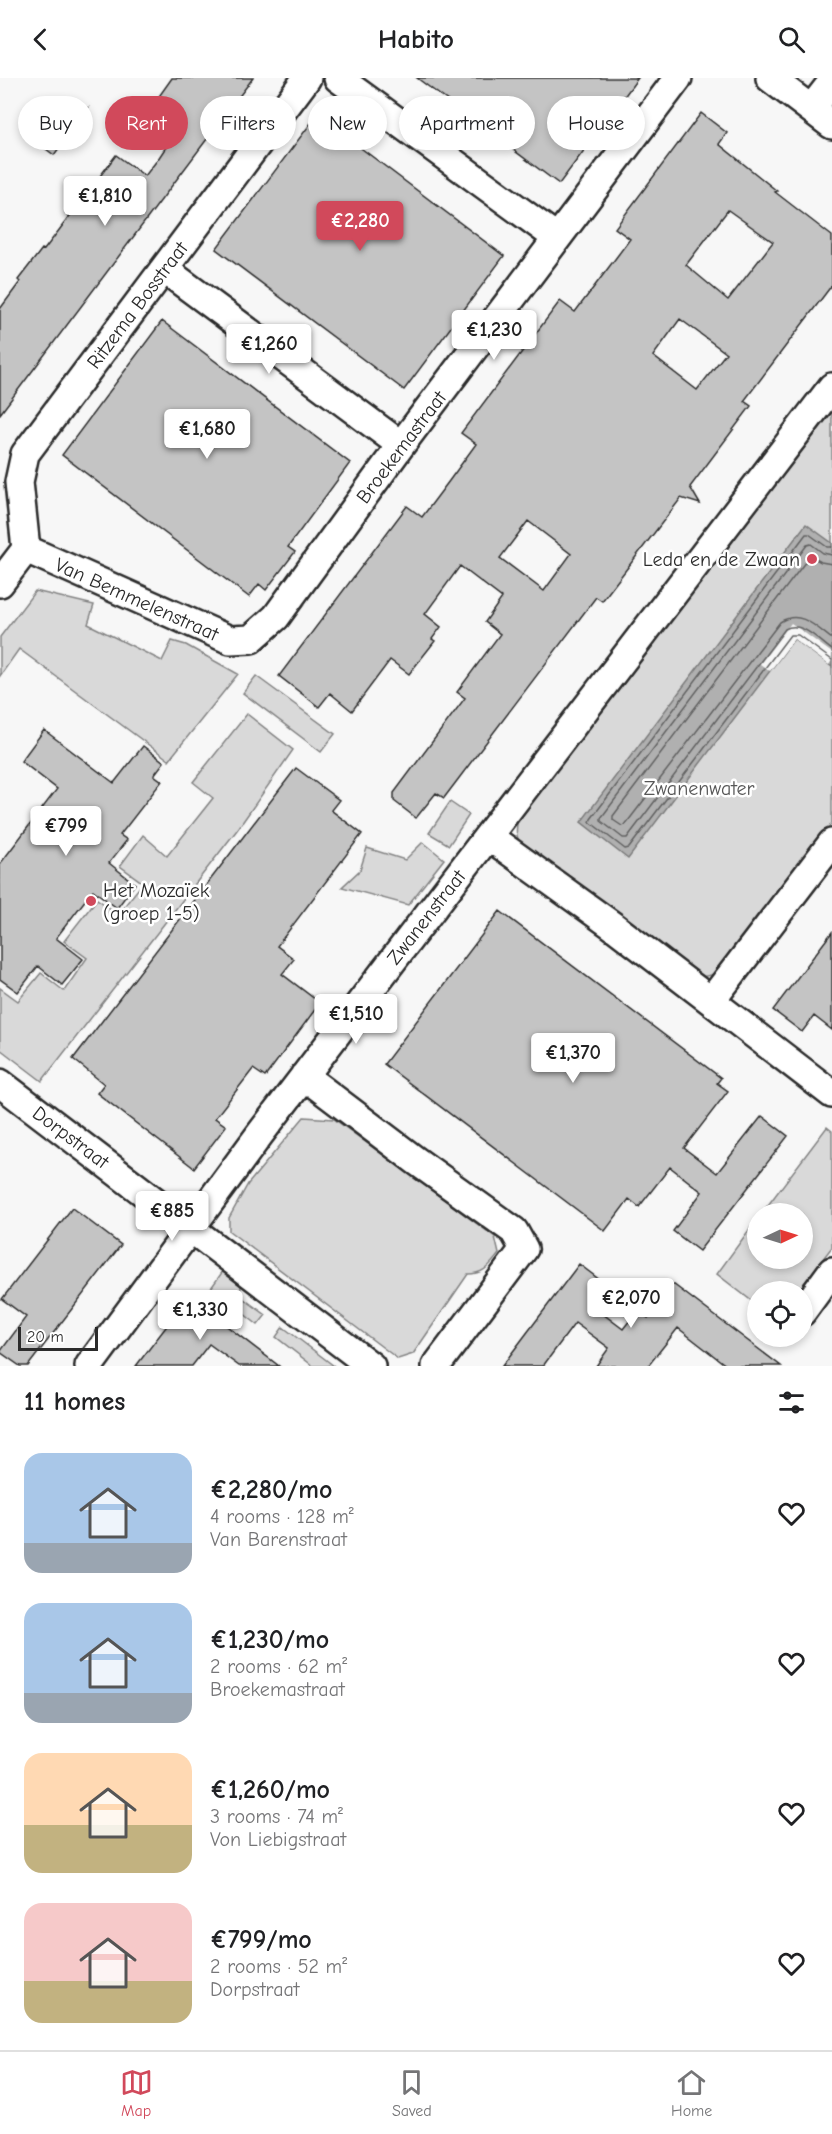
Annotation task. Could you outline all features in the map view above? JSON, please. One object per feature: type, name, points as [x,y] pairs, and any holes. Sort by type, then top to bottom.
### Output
[{"type":"street","name":"Ritzema Bosstraat","points":[[26,549],[19,482],[25,454],[307,78]]},
{"type":"street","points":[[338,78],[557,238]]},
{"type":"street","name":"Broekemastraat","points":[[251,639],[276,617],[402,445],[678,78]]},
{"type":"street","points":[[770,78],[822,117],[832,82]]},
{"type":"street","points":[[164,270],[402,445]]},
{"type":"street","points":[[832,387],[488,836],[613,926],[832,1094]]},
{"type":"street","points":[[0,583],[26,549]]},
{"type":"street","name":"Van Bemmelenstraat","points":[[26,549],[230,640],[251,639]]},
{"type":"street","name":"Zwanenstraat","points":[[89,1366],[304,1076],[488,836]]},
{"type":"street","points":[[711,1001],[832,843]]},
{"type":"street","points":[[304,1076],[514,1232],[524,1249],[436,1366]]},
{"type":"street","name":"Dorpstraat","points":[[0,1083],[371,1366]]},
{"type":"street","points":[[813,1297],[832,1271]]},
{"type":"green space","name":"Zwanenwater","points":[[832,405],[832,823],[720,971],[701,977],[521,844],[516,832],[518,819]]},
{"type":"green space","points":[[35,591],[94,605],[88,624],[162,661],[172,641],[186,645],[238,674],[169,760],[19,649],[0,676],[0,637]]},
{"type":"green space","points":[[256,676],[335,734],[321,752],[243,693]]},
{"type":"green space","points":[[247,714],[293,750],[237,830],[42,1081],[0,1049],[0,988],[18,1001],[41,973],[64,991],[87,958],[64,941],[97,899],[118,914],[143,883],[120,866],[143,835],[167,856],[213,798],[193,782]]},
{"type":"green space","points":[[450,802],[469,815],[449,845],[429,833]]},
{"type":"green space","points":[[423,842],[444,859],[408,905],[342,887],[360,870],[367,848],[405,860]]},
{"type":"green space","points":[[304,1117],[334,1119],[495,1237],[499,1254],[482,1271],[468,1274],[413,1354],[398,1359],[229,1231],[229,1218],[248,1184]]},
{"type":"green space","points":[[827,1127],[832,1131],[832,1247],[806,1281],[747,1281],[747,1297],[717,1274],[747,1233],[747,1269],[813,1269],[813,1203],[770,1203]]},
{"type":"green space","points":[[223,1271],[241,1285],[240,1296],[266,1315],[258,1325],[211,1288]]},
{"type":"green space","points":[[283,1327],[334,1366],[313,1366],[276,1337]]},
{"type":"water","points":[[806,524],[832,543],[832,667],[794,639],[628,859],[581,822]]},
{"type":"pier","points":[[791,623],[832,653],[829,665],[794,639],[770,671],[760,664]]},
{"type":"building","points":[[172,78],[253,78],[239,96],[200,96],[200,148],[0,414],[0,309],[20,282],[18,280],[42,249],[44,250],[116,155],[145,176],[164,150],[188,150],[188,96],[159,96]]},
{"type":"building","points":[[417,78],[638,78],[625,96],[547,96],[547,150],[584,150],[559,184],[513,150],[535,150],[535,96],[441,96]]},
{"type":"building","points":[[701,113],[727,133],[719,144],[777,191],[775,192],[832,236],[832,285],[744,401],[751,406],[690,487],[700,504],[681,498],[602,601],[596,597],[444,798],[436,793],[416,818],[394,801],[394,793],[465,698],[457,692],[500,634],[485,622],[502,598],[460,566],[425,614],[441,627],[432,639],[435,641],[409,674],[390,660],[352,711],[330,693],[319,707],[279,676],[407,506],[422,517],[449,481],[476,444],[461,433],[560,301],[575,312],[630,239],[615,228]],"holes":[[[728,210],[773,242],[728,300],[686,265]],[[680,319],[726,353],[697,390],[653,356]],[[528,521],[571,554],[544,591],[500,558]]]},
{"type":"building","points":[[308,127],[308,150],[363,150],[504,256],[404,390],[216,249],[291,150],[296,150],[296,143]]},
{"type":"building","points":[[47,150],[58,150],[54,155]]},
{"type":"building","points":[[162,321],[350,463],[288,547],[295,552],[266,590],[259,584],[249,597],[62,455]]},
{"type":"building","points":[[44,730],[114,783],[143,746],[164,762],[154,775],[162,781],[120,835],[127,840],[109,863],[135,884],[117,908],[93,890],[56,938],[83,959],[62,985],[38,966],[18,992],[0,979],[0,864],[57,789],[21,761]]},
{"type":"building","points":[[296,768],[339,800],[331,810],[362,834],[277,946],[294,959],[282,974],[320,1003],[265,1077],[253,1069],[215,1118],[226,1126],[194,1168],[97,1093],[104,1084],[73,1059]]},
{"type":"building","points":[[500,911],[721,1078],[717,1083],[728,1091],[684,1148],[717,1173],[762,1116],[788,1136],[699,1251],[673,1231],[702,1192],[670,1167],[639,1207],[629,1199],[605,1231],[384,1064]]},
{"type":"building","points":[[832,932],[832,1030],[814,1016],[802,1032],[773,1010]]},
{"type":"building","points":[[72,1208],[121,1245],[28,1366],[20,1366],[0,1352],[26,1317],[2,1299]]},
{"type":"building","points":[[579,1264],[605,1284],[590,1304],[623,1329],[638,1310],[648,1318],[673,1284],[747,1340],[747,1347],[756,1347],[781,1366],[727,1366],[678,1328],[648,1366],[596,1366],[609,1348],[575,1323],[543,1366],[502,1366]]},
{"type":"building","points":[[189,1297],[279,1366],[239,1366],[209,1344],[192,1366],[136,1366]]},
{"type":"place","name":"Leda en de Zwaan","points":[[812,559]]},
{"type":"place","name":"Het Mozaïek (groep 1-5)","points":[[91,901]]}]
